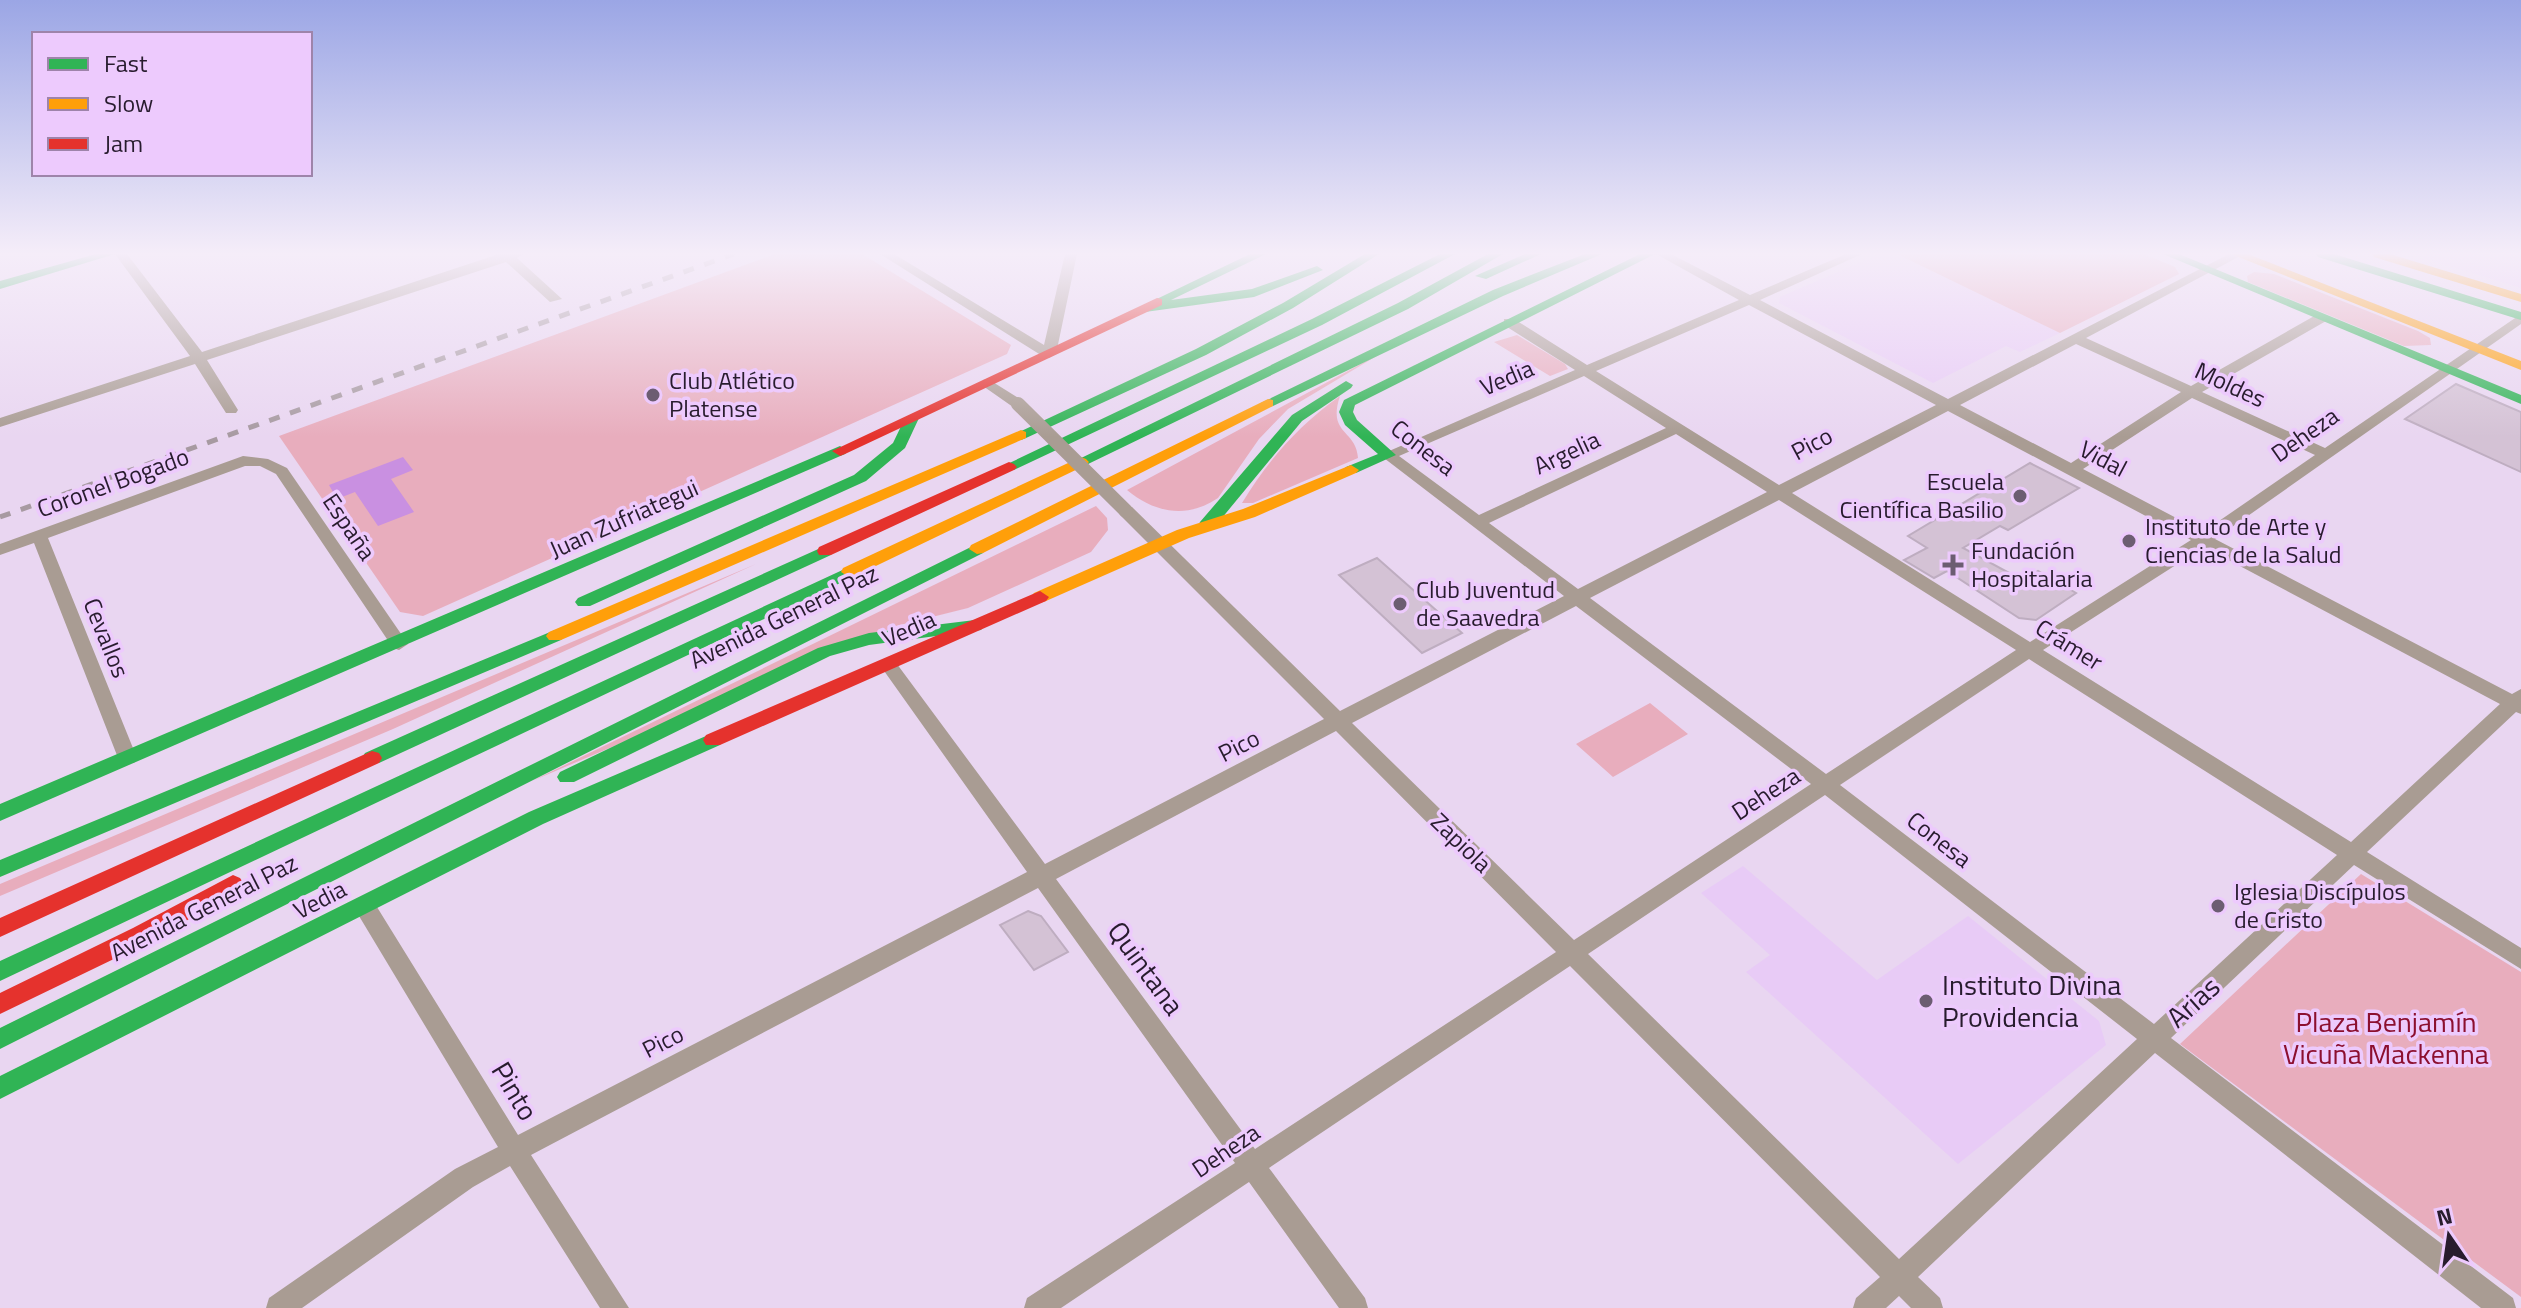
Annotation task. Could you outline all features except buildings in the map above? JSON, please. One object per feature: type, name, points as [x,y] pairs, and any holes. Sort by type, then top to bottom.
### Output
[{"type":"main road","name":"Juan Zufriategui","points":[[0,813],[399,644],[912,418],[1130,315]]},
{"type":"main road","points":[[0,869],[624,609],[1118,391],[1238,336],[1273,315]]},
{"type":"main road","points":[[1317,322],[1327,315]]},
{"type":"main road","name":"Avenida General Paz","points":[[0,928],[1331,315]]},
{"type":"main road","name":"Avenida General Paz","points":[[0,971],[1121,444],[1385,315]]},
{"type":"main road","name":"Avenida General Paz","points":[[0,1039],[1373,350],[1452,315]]},
{"type":"main road","points":[[1206,526],[1279,437],[1314,404],[1472,315]]},
{"type":"main road","points":[[1509,322],[1523,315]]},
{"type":"main road","points":[[2314,315],[2521,400]]},
{"type":"main road","points":[[2392,315],[2521,366]]},
{"type":"main road","name":"Conesa","points":[[1388,455],[1350,422],[1346,412],[1349,403],[1509,322]]},
{"type":"main road","points":[[122,818],[341,712],[860,478],[887,459],[909,432],[912,418]]},
{"type":"main road","name":"Vedia","points":[[0,1088],[593,792],[1158,545],[1249,513],[1388,455]]},
{"type":"main road","points":[[553,784],[824,652],[869,639],[975,626]]},
{"type":"main road","points":[[0,1004],[141,935],[484,744]]},
{"type":"main road","points":[[28,894],[278,801]]},
{"type":"main road","points":[[155,960],[471,824]]},
{"type":"street","points":[[167,315],[199,358],[231,410]]},
{"type":"street","points":[[0,423],[329,315]]},
{"type":"street","points":[[985,315],[1049,354],[1058,315]]},
{"type":"street","name":"Vedia","points":[[1388,455],[1713,315]]},
{"type":"street","name":"Vidal","points":[[1779,315],[2519,702]]},
{"type":"street","name":"Pico","points":[[279,1308],[464,1178],[514,1151],[2119,315]]},
{"type":"street","name":"Deheza","points":[[1037,1308],[1826,785],[2204,539],[2521,317]]},
{"type":"street","points":[[2071,470],[2191,392],[2321,318]]},
{"type":"street","name":"Crámer","points":[[1509,322],[2521,960]]},
{"type":"street","name":"Moldes","points":[[2074,338],[2324,453]]},
{"type":"street","name":"Zapiola","points":[[988,383],[1018,404],[1930,1308]]},
{"type":"street","name":"Argelia","points":[[1478,522],[1677,428]]},
{"type":"street","name":"Conesa","points":[[1388,455],[1826,785],[2503,1308]]},
{"type":"street","name":"España","points":[[243,461],[263,462],[282,471],[399,644]]},
{"type":"street","name":"Coronel Bogado","points":[[0,550],[243,461]]},
{"type":"street","name":"Cevallos","points":[[39,536],[127,758]]},
{"type":"street","name":"Quintana","points":[[888,664],[1355,1308]]},
{"type":"street","name":"Arias","points":[[1866,1308],[2153,1038],[2519,702]]},
{"type":"street","name":"Pinto","points":[[364,905],[514,1151],[616,1308]]},
{"type":"shaded area","points":[[1802,315],[2023,315],[2060,333],[2020,352],[2006,346],[1933,383]]},
{"type":"shaded area","points":[[403,457],[413,470],[391,479],[414,512],[378,526],[355,492],[337,499],[329,485]]},
{"type":"shaded area","name":"Instituto Divina Providencia","points":[[1743,866],[1877,980],[1968,916],[2099,1021],[2106,1045],[1958,1164],[1746,972],[1770,955],[1701,893]]},
{"type":"green space","name":"Club Atlético Platense","points":[[609,315],[962,315],[1011,345],[1007,354],[423,616],[400,612],[279,436]]},
{"type":"green space","points":[[2023,315],[2096,315],[2060,333]]},
{"type":"green space","points":[[2329,315],[2378,315],[2430,338],[2431,345],[2404,346]]},
{"type":"green space","points":[[1517,335],[1565,364],[1568,369],[1550,376],[1494,342]]},
{"type":"green space","points":[[1385,351],[1288,409],[1259,439],[1218,498],[1207,505],[1183,511],[1160,508],[1127,490]]},
{"type":"green space","points":[[1340,396],[1337,409],[1339,425],[1353,442],[1358,458],[1253,503],[1242,503],[1285,444]]},
{"type":"green space","points":[[1096,506],[1107,518],[1108,530],[1091,552],[968,608],[896,626],[532,781]]},
{"type":"green space","points":[[756,564],[393,729],[0,896],[0,884]]},
{"type":"green space","points":[[1650,703],[1688,734],[1613,777],[1576,744]]},
{"type":"green space","name":"Plaza Benjamín Vicuña Mackenna","points":[[2361,874],[2521,972],[2521,1297],[2180,1044]]},
{"type":"railway","points":[[0,517],[564,315]]},
{"type":"traffic: fast","points":[[1021,435],[1112,395],[1269,315]]},
{"type":"traffic: fast","points":[[1009,467],[1331,315]]},
{"type":"traffic: fast","points":[[1081,462],[1384,315]]},
{"type":"traffic: fast","points":[[1268,403],[1452,315]]},
{"type":"traffic: fast","points":[[1351,470],[1388,455],[1350,422],[1346,412],[1349,403],[1526,315]]},
{"type":"traffic: fast","points":[[2316,315],[2521,400]]},
{"type":"traffic: fast","points":[[1206,526],[1297,418],[1346,385]]},
{"type":"traffic: fast","points":[[584,602],[860,478],[900,445],[912,418]]},
{"type":"traffic: fast","points":[[0,813],[840,451]]},
{"type":"traffic: fast","points":[[0,1039],[977,549]]},
{"type":"traffic: fast","points":[[372,758],[825,551]]},
{"type":"traffic: fast","points":[[0,971],[849,572]]},
{"type":"traffic: fast","points":[[567,777],[824,652],[869,639],[975,626]]},
{"type":"traffic: fast","points":[[0,869],[555,636]]},
{"type":"traffic: fast","points":[[0,1088],[536,818],[713,740]]},
{"type":"traffic: slow","points":[[2392,315],[2521,366]]},
{"type":"traffic: slow","points":[[977,549],[1268,403]]},
{"type":"traffic: slow","points":[[555,636],[1021,435]]},
{"type":"traffic: slow","points":[[849,572],[1081,462]]},
{"type":"traffic: slow","points":[[1040,597],[1183,534],[1249,513],[1351,470]]},
{"type":"traffic: jam","points":[[840,451],[1129,315]]},
{"type":"traffic: jam","points":[[825,551],[1009,467]]},
{"type":"traffic: jam","points":[[713,740],[1040,597]]},
{"type":"traffic: jam","points":[[0,928],[372,758]]},
{"type":"traffic: jam","points":[[0,1004],[141,935],[233,884]]},
{"type":"place","name":"Club Atlético Platense","points":[[653,395]]},
{"type":"place","name":"Escuela Científica Basilio","points":[[2020,496]]},
{"type":"place","name":"Instituto de Arte y Ciencias de la Salud","points":[[2129,541]]},
{"type":"place","name":"Fundación Hospitalaria","points":[[1953,565]]},
{"type":"place","name":"Club Juventud de Saavedra","points":[[1400,604]]},
{"type":"place","name":"Iglesia Discípulos de Cristo","points":[[2218,906]]},
{"type":"place","name":"Instituto Divina Providencia","points":[[1926,1001]]}]
